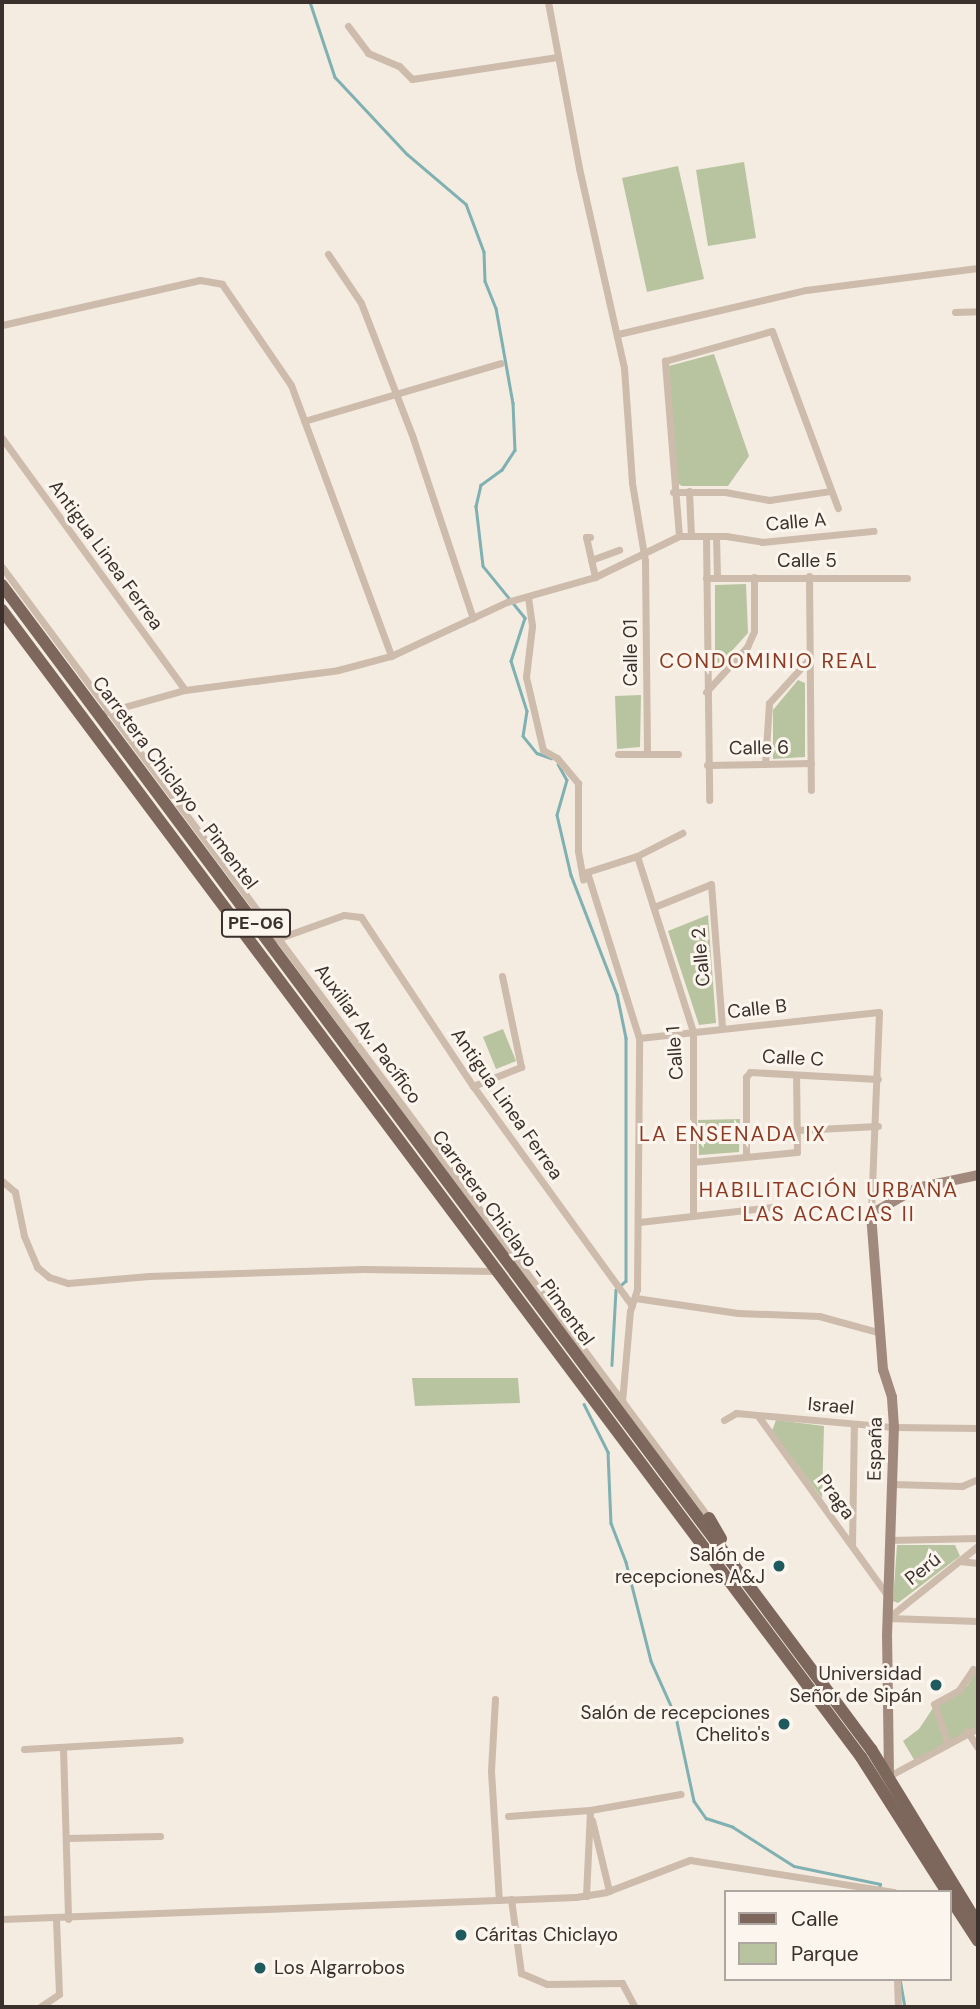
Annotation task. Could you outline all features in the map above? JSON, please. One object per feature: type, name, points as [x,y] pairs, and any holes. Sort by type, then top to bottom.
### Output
[{"type":"main road","name":"Carretera Chiclayo - Pimentel","points":[[4,594],[104,713],[274,940],[621,1417],[889,1776],[978,1924]]},
{"type":"main road","name":"Carretera Chiclayo - Pimentel","points":[[2,610],[861,1757],[945,1890]]},
{"type":"main road","points":[[496,1271],[498,1265],[508,1262]]},
{"type":"main road","points":[[709,1518],[749,1588]]},
{"type":"main road","name":"Carretera Chiclayo - Pimentel","points":[[952,1901],[978,1941]]},
{"type":"street","name":"Calle 01","points":[[548,2],[557,57],[618,334],[632,483],[645,552],[647,754]]},
{"type":"street","points":[[348,26],[368,53],[399,66],[412,79],[557,57]]},
{"type":"street","points":[[328,254],[361,303],[396,394],[473,618]]},
{"type":"street","points":[[618,334],[806,290],[978,268]]},
{"type":"street","points":[[2,325],[215,281],[222,284],[271,350],[304,421],[391,656]]},
{"type":"street","points":[[955,312],[978,311]]},
{"type":"street","points":[[2,567],[104,713],[185,690],[338,670],[391,656],[507,602],[595,577],[679,536],[673,492],[666,362],[772,331],[838,508]]},
{"type":"street","points":[[304,421],[501,363]]},
{"type":"street","name":"Antigua Linea Ferrea","points":[[2,438],[185,690]]},
{"type":"street","points":[[689,491],[691,536]]},
{"type":"street","points":[[673,492],[725,492],[769,500],[831,491]]},
{"type":"street","name":"Calle A","points":[[679,536],[716,536],[762,542],[873,531]]},
{"type":"street","points":[[706,536],[709,800]]},
{"type":"street","points":[[716,536],[717,577]]},
{"type":"street","points":[[590,537],[586,537],[595,577]]},
{"type":"street","points":[[591,561],[619,550]]},
{"type":"street","points":[[809,576],[811,790]]},
{"type":"street","points":[[706,692],[747,647],[754,631],[754,577]]},
{"type":"street","name":"Calle 5","points":[[706,578],[907,578]]},
{"type":"street","points":[[524,598],[533,613],[526,677],[542,750],[557,758],[578,783],[578,851],[583,880]]},
{"type":"street","points":[[765,764],[769,703],[810,658]]},
{"type":"street","points":[[618,754],[678,754]]},
{"type":"street","name":"Calle 6","points":[[708,765],[811,763]]},
{"type":"street","points":[[621,1417],[639,1222],[639,1038],[587,872],[637,856],[682,833]]},
{"type":"street","name":"Calle 1","points":[[637,856],[693,1031],[693,1215]]},
{"type":"street","name":"Calle 2","points":[[654,907],[711,884],[722,1028]]},
{"type":"street","name":"Antigua Linea Ferrea","points":[[274,940],[344,915],[361,917],[473,1086],[633,1302]]},
{"type":"street","name":"Auxiliar Av. Pacífico","points":[[274,940],[709,1518]]},
{"type":"street","points":[[473,1086],[516,1072],[523,1063],[502,976]]},
{"type":"street","name":"Calle B","points":[[639,1038],[878,1012]]},
{"type":"street","name":"España","points":[[878,1012],[878,1126],[871,1214],[881,1333],[894,1427],[888,1597],[889,1776]]},
{"type":"street","name":"Calle C","points":[[746,1156],[747,1074],[878,1079]]},
{"type":"street","points":[[693,1162],[797,1152],[796,1074]]},
{"type":"street","points":[[796,1129],[878,1126]]},
{"type":"street","points":[[871,1214],[918,1188],[978,1175]]},
{"type":"street","points":[[2,1181],[15,1192],[23,1236],[37,1267],[49,1277],[68,1283],[149,1276],[363,1269],[496,1271]]},
{"type":"street","points":[[639,1222],[772,1207]]},
{"type":"street","points":[[633,1302],[738,1313],[819,1316],[881,1333]]},
{"type":"street","name":"Israel","points":[[724,1420],[736,1413],[894,1427],[978,1428]]},
{"type":"street","name":"Praga","points":[[758,1416],[888,1597]]},
{"type":"street","points":[[852,1546],[854,1424]]},
{"type":"street","points":[[892,1484],[962,1486],[978,1479]]},
{"type":"street","points":[[890,1541],[978,1538]]},
{"type":"street","name":"Perú","points":[[888,1618],[978,1546]]},
{"type":"street","points":[[959,1561],[978,1563]]},
{"type":"street","points":[[888,1618],[978,1621]]},
{"type":"street","points":[[947,1741],[934,1704],[959,1690],[973,1669],[978,1674]]},
{"type":"street","points":[[495,1699],[491,1771],[499,1900]]},
{"type":"street","points":[[889,1776],[947,1741],[978,1728]]},
{"type":"street","points":[[967,1731],[978,1748]]},
{"type":"street","points":[[24,1749],[180,1740]]},
{"type":"street","points":[[63,1748],[68,1919]]},
{"type":"street","points":[[508,1816],[590,1810],[681,1794]]},
{"type":"street","points":[[590,1810],[609,1891]]},
{"type":"street","points":[[586,1896],[590,1810]]},
{"type":"street","points":[[66,1838],[160,1836]]},
{"type":"street","points":[[2,1919],[68,1919],[586,1896],[609,1891],[690,1860],[877,1890]]},
{"type":"street","points":[[512,1899],[521,1973],[547,1984],[622,1983],[635,2007]]},
{"type":"street","points":[[40,2007],[59,1994],[56,1919]]},
{"type":"street","points":[[897,1981],[898,2007]]},
{"type":"green space","points":[[744,162],[756,238],[708,246],[696,170]]},
{"type":"green space","points":[[678,166],[704,279],[647,292],[622,178]]},
{"type":"green space","points":[[714,354],[749,456],[728,486],[682,486],[677,483],[669,366]]},
{"type":"green space","points":[[746,584],[748,633],[720,664],[715,661],[715,585]]},
{"type":"green space","points":[[798,680],[805,683],[805,757],[773,759],[773,710]]},
{"type":"green space","points":[[641,695],[640,747],[617,749],[615,696]]},
{"type":"green space","points":[[708,915],[716,1023],[699,1025],[668,931]]},
{"type":"green space","points":[[503,1029],[516,1061],[496,1069],[483,1037]]},
{"type":"green space","points":[[740,1119],[739,1152],[699,1155],[698,1120]]},
{"type":"green space","points":[[412,1378],[518,1378],[520,1403],[415,1406]]},
{"type":"green space","points":[[776,1420],[824,1426],[822,1498],[772,1431]]},
{"type":"green space","points":[[897,1545],[955,1545],[960,1556],[898,1603],[893,1601]]},
{"type":"green space","points":[[975,1673],[978,1673],[978,1730],[916,1763],[903,1741],[919,1729],[933,1708],[967,1686]]},
{"type":"waterway","points":[[75,2],[96,2]]},
{"type":"waterway","points":[[310,2],[335,77],[407,154],[466,204],[484,252],[485,281],[496,308],[513,403],[515,450],[502,470],[481,485],[476,506],[483,566],[509,598]]},
{"type":"waterway","points":[[513,603],[525,618],[511,661],[527,711],[523,736],[537,753],[551,758]]},
{"type":"waterway","points":[[558,764],[567,780],[557,815],[571,875],[617,994],[626,1038],[626,1281],[616,1290],[612,1365]]},
{"type":"waterway","points":[[584,1404],[608,1452],[611,1523],[626,1562],[651,1661],[676,1717],[694,1801],[706,1818],[733,1827],[794,1866],[880,1884],[880,1888]]},
{"type":"waterway","points":[[900,1981],[905,2007]]},
{"type":"place","name":"Salón de recepciones A&J","points":[[779,1566]]},
{"type":"place","name":"Universidad Señor de Sipán","points":[[936,1685]]},
{"type":"place","name":"Salón de recepciones Chelito's","points":[[784,1724]]},
{"type":"place","name":"Cáritas Chiclayo","points":[[461,1935]]},
{"type":"place","name":"Los Algarrobos","points":[[260,1968]]},
{"type":"district","name":"CONDOMINIO REAL","points":[[769,661]]},
{"type":"district","name":"LA ENSENADA IX","points":[[733,1134]]},
{"type":"district","name":"HABILITACIÓN URBANA LAS ACACIAS II","points":[[829,1202]]}]
